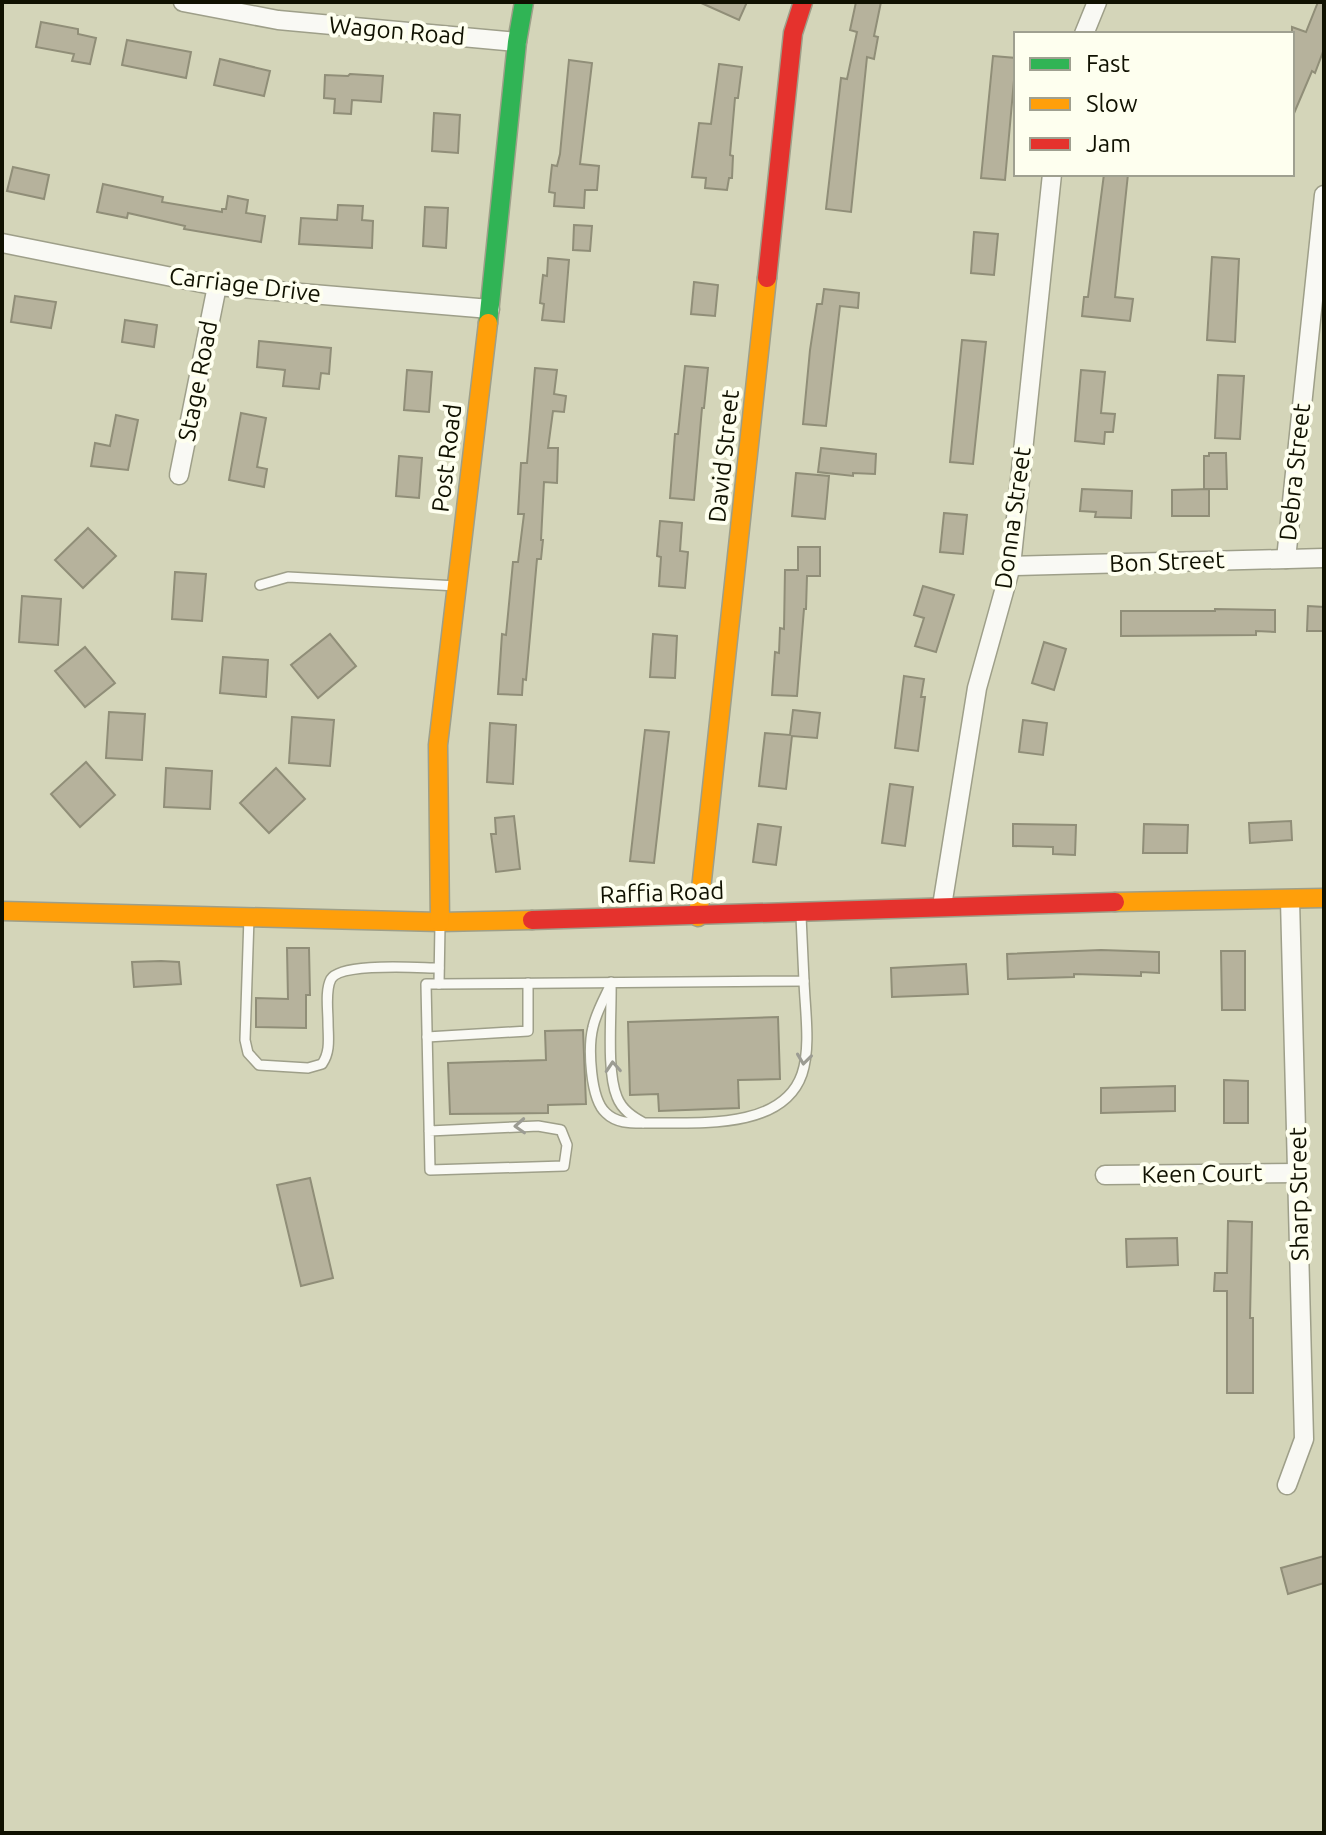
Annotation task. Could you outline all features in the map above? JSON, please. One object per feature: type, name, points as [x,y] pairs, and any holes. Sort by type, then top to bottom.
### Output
[{"type":"street","name":"Wagon Road","points":[[183,2],[278,20],[517,42]]},
{"type":"street","name":"Post Road","points":[[440,922],[438,745],[524,2]]},
{"type":"street","name":"David Street","points":[[698,917],[793,33],[803,2]]},
{"type":"street","points":[[1085,32],[1097,2]]},
{"type":"street","name":"Donna Street","points":[[942,906],[977,688],[1011,566],[1052,176]]},
{"type":"street","name":"Debra Street","points":[[1286,559],[1324,195]]},
{"type":"street","name":"Carriage Drive","points":[[2,243],[217,286],[490,309]]},
{"type":"street","name":"Stage Road","points":[[179,475],[217,286]]},
{"type":"street","name":"Bon Street","points":[[1011,566],[1324,558]]},
{"type":"street","name":"Raffia Road","points":[[2,911],[440,922],[1324,898]]},
{"type":"street","name":"Sharp Street","points":[[1287,1485],[1304,1439],[1290,900]]},
{"type":"street","name":"Keen Court","points":[[1105,1175],[1299,1173]]},
{"type":"lane","points":[[260,585],[288,577],[457,586]]},
{"type":"lane","points":[[611,982],[593,1026],[591,1065],[596,1094],[606,1113],[625,1123],[739,1121],[766,1111],[789,1094],[802,1075],[804,981],[801,912]]},
{"type":"lane","points":[[249,917],[245,1047],[259,1065],[308,1068],[322,1064],[329,1050],[328,995],[330,981],[335,974],[350,969],[439,968]]},
{"type":"lane","points":[[439,984],[440,922]]},
{"type":"lane","points":[[429,1131],[538,1126],[561,1130],[567,1145],[564,1166],[430,1170],[429,1131],[426,984],[804,981]]},
{"type":"lane","points":[[611,982],[612,1071],[617,1098],[631,1116],[644,1123]]},
{"type":"lane","points":[[427,1037],[528,1031],[528,983]]},
{"type":"building","points":[[699,2],[747,2],[739,20]]},
{"type":"building","points":[[856,2],[881,2],[874,36],[878,37],[874,59],[867,57],[851,212],[826,209],[841,78],[847,79],[857,32],[850,30]]},
{"type":"building","points":[[1318,2],[1324,2],[1324,49],[1294,113],[1292,27],[1306,32]]},
{"type":"building","points":[[41,22],[78,29],[78,34],[96,38],[90,64],[72,61],[74,54],[36,47]]},
{"type":"building","points":[[127,40],[191,52],[186,78],[122,65]]},
{"type":"building","points":[[993,56],[1014,58],[1005,180],[981,178]]},
{"type":"building","points":[[220,59],[270,71],[264,96],[214,85]]},
{"type":"building","points":[[569,60],[592,63],[580,164],[599,166],[597,190],[585,190],[584,208],[554,206],[555,193],[549,192],[552,165],[557,166],[560,154]]},
{"type":"building","points":[[719,64],[742,67],[738,98],[735,98],[730,155],[733,156],[732,178],[729,178],[727,190],[705,188],[706,178],[692,177],[699,123],[711,124]]},
{"type":"building","points":[[325,75],[383,76],[381,102],[352,100],[351,114],[334,113],[335,99],[324,98]]},
{"type":"building","points":[[434,113],[460,115],[458,153],[432,151]]},
{"type":"building","points":[[13,167],[49,175],[44,199],[7,191]]},
{"type":"building","points":[[1104,176],[1128,176],[1115,297],[1133,299],[1130,321],[1082,316],[1084,297],[1088,297]]},
{"type":"building","points":[[103,184],[163,197],[162,202],[222,212],[226,209],[228,196],[248,200],[246,213],[265,216],[261,242],[184,229],[185,226],[128,213],[127,218],[97,212]]},
{"type":"building","points":[[338,205],[363,206],[362,220],[373,221],[372,248],[299,244],[301,218],[337,220]]},
{"type":"building","points":[[425,207],[448,208],[446,248],[423,246]]},
{"type":"building","points":[[574,225],[592,226],[590,251],[573,250]]},
{"type":"building","points":[[974,232],[998,234],[994,275],[971,273]]},
{"type":"building","points":[[1212,257],[1239,259],[1235,342],[1207,340]]},
{"type":"building","points":[[548,258],[569,260],[564,322],[542,320],[544,304],[540,303]]},
{"type":"building","points":[[694,282],[718,285],[715,316],[691,314]]},
{"type":"building","points":[[824,289],[859,293],[858,308],[840,306],[826,426],[803,424],[817,304],[822,304]]},
{"type":"building","points":[[15,296],[56,302],[51,328],[11,322]]},
{"type":"building","points":[[125,320],[157,325],[154,347],[122,342]]},
{"type":"building","points":[[962,340],[986,342],[973,464],[950,462]]},
{"type":"building","points":[[259,341],[331,348],[329,374],[321,373],[319,389],[283,386],[285,370],[257,367]]},
{"type":"building","points":[[685,366],[708,368],[694,500],[670,498]]},
{"type":"building","points":[[535,368],[557,370],[554,394],[566,396],[564,412],[553,411],[548,448],[558,448],[557,483],[544,482],[543,540],[541,559],[537,559],[522,695],[498,694],[502,634],[506,635],[513,562],[518,562],[524,514],[518,514],[521,463],[527,463]]},
{"type":"building","points":[[407,370],[432,372],[429,412],[404,410]]},
{"type":"building","points":[[1081,370],[1105,372],[1101,413],[1115,414],[1113,432],[1105,432],[1104,444],[1075,441]]},
{"type":"building","points":[[1218,375],[1244,376],[1240,439],[1215,438]]},
{"type":"building","points":[[241,413],[266,418],[257,467],[267,469],[264,487],[229,480]]},
{"type":"building","points":[[116,415],[138,420],[128,470],[91,466],[95,443],[110,446]]},
{"type":"building","points":[[821,448],[876,454],[875,474],[853,473],[853,476],[818,472]]},
{"type":"building","points":[[1209,453],[1226,453],[1227,489],[1204,489],[1204,456],[1209,456]]},
{"type":"building","points":[[399,456],[422,458],[419,498],[396,496]]},
{"type":"building","points":[[796,473],[829,476],[825,519],[792,516]]},
{"type":"building","points":[[1082,489],[1132,491],[1131,518],[1095,517],[1096,512],[1080,511]]},
{"type":"building","points":[[1209,489],[1209,516],[1172,516],[1172,490]]},
{"type":"building","points":[[944,513],[967,515],[963,554],[940,552]]},
{"type":"building","points":[[660,521],[682,523],[680,551],[688,552],[685,588],[659,586],[661,557],[657,556]]},
{"type":"building","points":[[88,528],[116,556],[83,588],[55,560]]},
{"type":"building","points":[[798,547],[820,547],[820,576],[807,576],[797,696],[772,695],[775,652],[779,653],[780,628],[784,629],[785,570],[798,570]]},
{"type":"building","points":[[175,572],[206,574],[202,621],[172,619]]},
{"type":"building","points":[[923,586],[954,595],[936,652],[915,646],[924,618],[914,615]]},
{"type":"building","points":[[22,596],[61,599],[58,645],[19,642]]},
{"type":"building","points":[[1308,606],[1324,607],[1324,631],[1307,631]]},
{"type":"building","points":[[1275,610],[1275,632],[1256,631],[1256,635],[1121,636],[1121,611]]},
{"type":"building","points":[[330,634],[356,666],[318,698],[291,665]]},
{"type":"building","points":[[653,634],[677,636],[675,678],[650,677]]},
{"type":"building","points":[[1044,642],[1066,649],[1054,690],[1032,683]]},
{"type":"building","points":[[85,647],[115,683],[85,707],[55,671]]},
{"type":"building","points":[[223,657],[268,660],[266,697],[220,693]]},
{"type":"building","points":[[904,676],[924,679],[921,697],[925,697],[918,751],[895,748]]},
{"type":"building","points":[[793,710],[820,713],[817,738],[792,736],[786,789],[759,786],[765,733],[790,735]]},
{"type":"building","points":[[109,712],[145,714],[142,760],[106,758]]},
{"type":"building","points":[[292,717],[334,720],[330,766],[289,763]]},
{"type":"building","points":[[1023,720],[1047,723],[1043,755],[1019,752]]},
{"type":"building","points":[[490,723],[516,725],[513,784],[487,782]]},
{"type":"building","points":[[645,730],[669,732],[654,863],[630,861]]},
{"type":"building","points":[[86,762],[115,795],[80,827],[51,794]]},
{"type":"building","points":[[166,768],[212,771],[210,809],[164,807]]},
{"type":"building","points":[[276,768],[305,799],[269,833],[240,803]]},
{"type":"building","points":[[890,784],[913,787],[905,846],[882,843]]},
{"type":"building","points":[[514,816],[520,869],[496,872],[491,834],[496,834],[495,818]]},
{"type":"building","points":[[1291,821],[1292,840],[1250,843],[1249,823]]},
{"type":"building","points":[[758,824],[781,827],[776,865],[753,862]]},
{"type":"building","points":[[1013,824],[1076,825],[1075,855],[1053,854],[1053,847],[1013,846]]},
{"type":"building","points":[[1144,824],[1188,825],[1187,853],[1143,853]]},
{"type":"building","points":[[287,948],[309,948],[310,995],[306,995],[306,1028],[256,1027],[256,998],[288,999]]},
{"type":"building","points":[[1101,950],[1159,952],[1159,973],[1008,979],[1007,954]]},
{"type":"building","points":[[1221,951],[1245,951],[1245,1010],[1222,1010]]},
{"type":"building","points":[[132,962],[179,962],[181,984],[134,987]]},
{"type":"building","points":[[966,964],[968,994],[892,997],[891,968]]},
{"type":"building","points":[[778,1017],[780,1079],[738,1080],[739,1108],[659,1111],[658,1094],[630,1095],[628,1022]]},
{"type":"building","points":[[583,1030],[586,1104],[548,1105],[548,1113],[450,1114],[448,1063],[546,1060],[545,1031]]},
{"type":"building","points":[[1224,1080],[1248,1081],[1248,1123],[1224,1123]]},
{"type":"building","points":[[1175,1086],[1175,1111],[1101,1113],[1101,1088]]},
{"type":"building","points":[[310,1178],[333,1278],[301,1286],[277,1185]]},
{"type":"building","points":[[1228,1221],[1252,1222],[1250,1318],[1253,1318],[1253,1393],[1227,1393],[1227,1291],[1214,1291],[1215,1273],[1227,1273]]},
{"type":"building","points":[[1177,1238],[1178,1265],[1127,1267],[1126,1239]]},
{"type":"building","points":[[1324,1556],[1324,1583],[1288,1594],[1281,1568]]},
{"type":"traffic: fast","points":[[488,323],[517,42],[524,2]]},
{"type":"traffic: slow","points":[[698,917],[767,278]]},
{"type":"traffic: slow","points":[[440,922],[438,745],[488,323]]},
{"type":"traffic: slow","points":[[1115,902],[1324,898]]},
{"type":"traffic: slow","points":[[2,911],[440,922],[532,920]]},
{"type":"traffic: jam","points":[[767,278],[793,33],[803,2]]},
{"type":"traffic: jam","points":[[532,920],[1115,902]]}]
